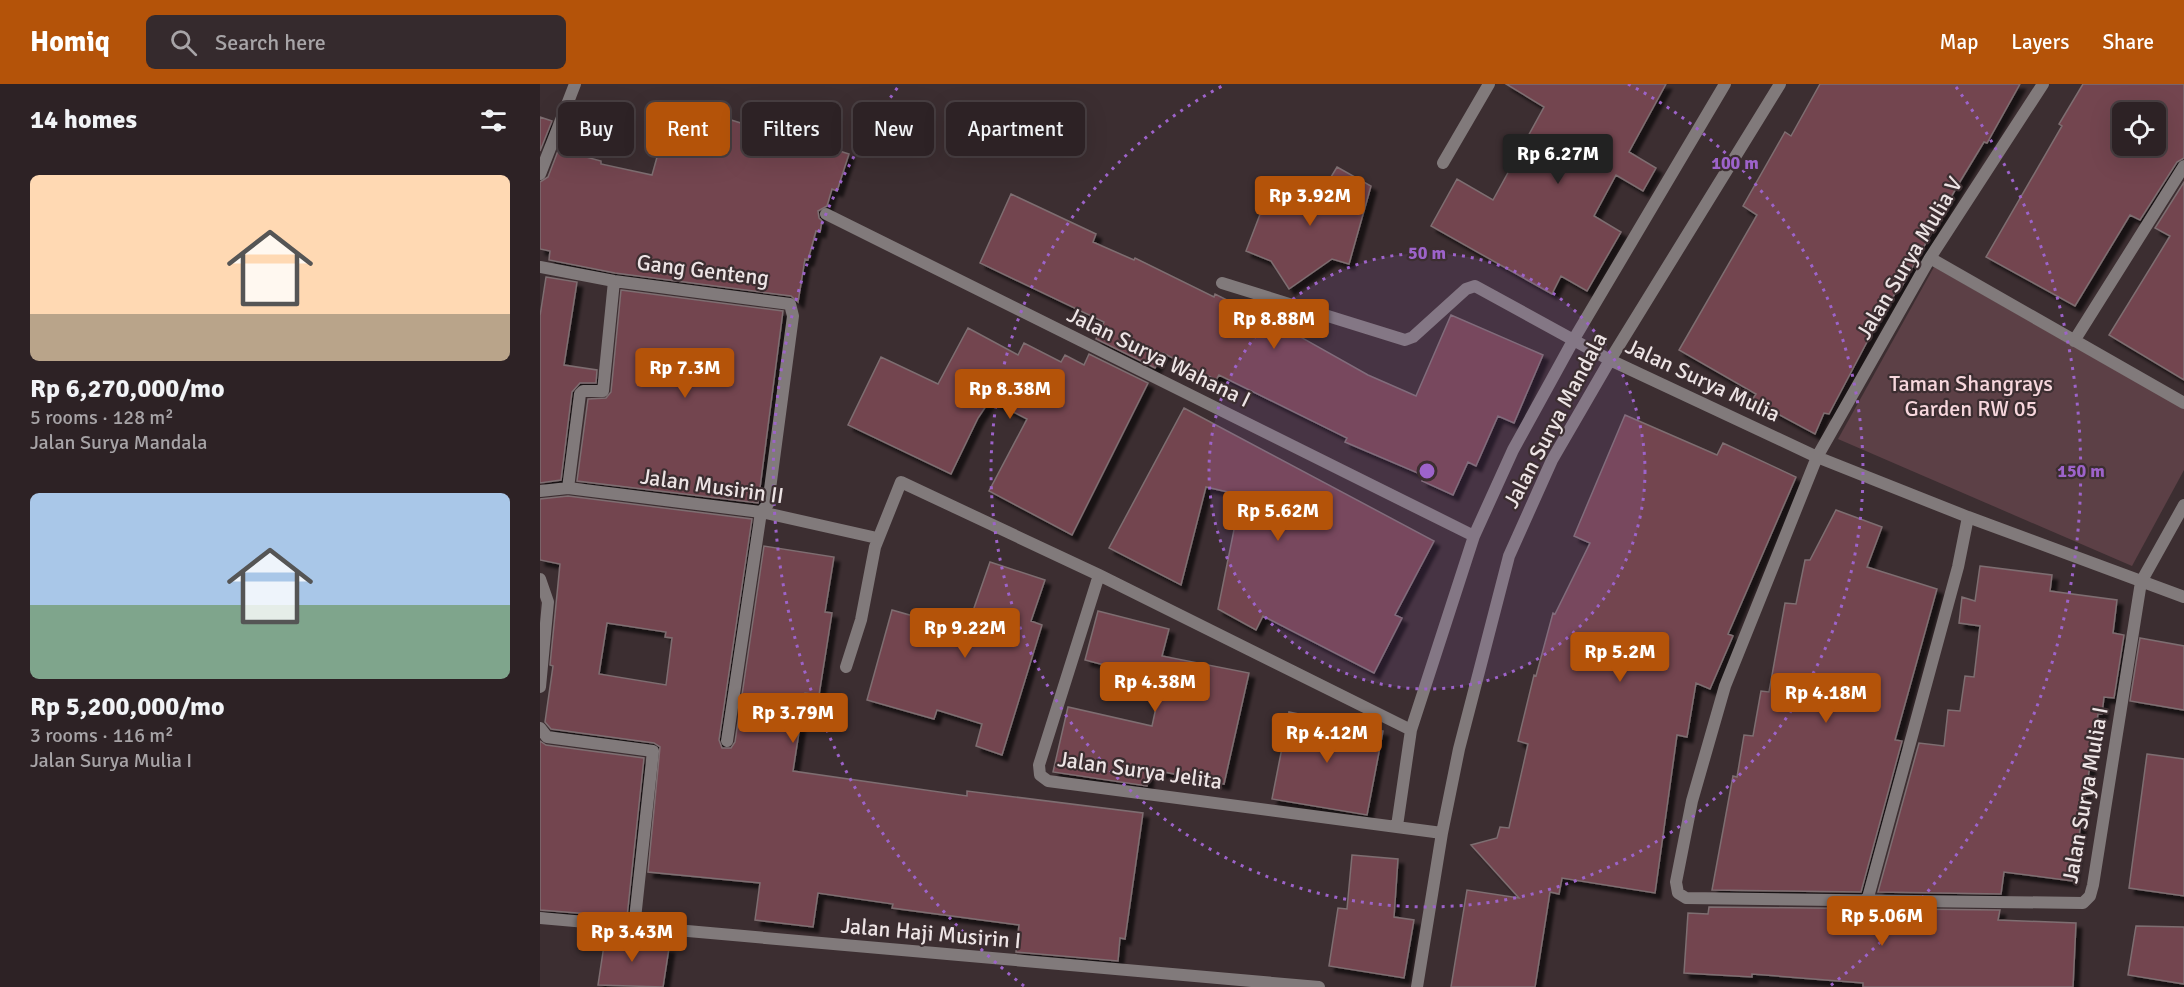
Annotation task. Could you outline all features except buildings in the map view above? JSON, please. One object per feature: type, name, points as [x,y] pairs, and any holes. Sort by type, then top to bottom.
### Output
[{"type":"street","points":[[540,174],[575,84]]},
{"type":"street","points":[[1443,163],[1489,84]]},
{"type":"street","name":"Jalan Surya Mandala","points":[[1397,826],[1411,730],[1474,536],[1513,450],[1574,339],[1725,84]]},
{"type":"street","name":"Jalan Surya Mandala","points":[[1417,987],[1442,833],[1460,749],[1509,556],[1552,460],[1610,360],[1780,84]]},
{"type":"street","name":"Jalan Surya Mulia V","points":[[1817,457],[1929,258],[2043,84]]},
{"type":"street","points":[[2074,341],[2184,166]]},
{"type":"street","name":"Jalan Surya Wahana I","points":[[826,214],[1474,536]]},
{"type":"street","points":[[1929,258],[2184,404]]},
{"type":"street","name":"Gang Genteng","points":[[540,267],[614,281],[790,304],[793,316],[776,454],[768,504],[761,512]]},
{"type":"street","name":"Gang Genteng","points":[[568,488],[581,392],[603,391],[614,281]]},
{"type":"street","name":"Jalan Surya Mulia","points":[[1222,283],[1405,340],[1413,337],[1466,289],[1475,286],[1610,360],[1817,457],[1968,518],[2184,597]]},
{"type":"street","name":"Jalan Surya Mulia I","points":[[1817,457],[1725,686],[1692,801],[1676,882],[1678,893],[1686,898],[2083,903],[2090,896],[2140,582]]},
{"type":"street","points":[[846,667],[861,620],[877,538],[901,482],[1099,575],[1411,730]]},
{"type":"street","name":"Jalan Musirin II","points":[[540,491],[568,488],[761,512],[877,538]]},
{"type":"street","points":[[2140,582],[2184,505]]},
{"type":"street","points":[[727,741],[761,512]]},
{"type":"street","points":[[1867,901],[1958,567],[1968,518]]},
{"type":"street","name":"Jalan Surya Jelita","points":[[1099,575],[1038,765],[1040,775],[1048,781],[1442,833]]},
{"type":"street","points":[[540,579],[548,602],[540,687]]},
{"type":"street","points":[[540,728],[547,736],[653,751],[634,928]]},
{"type":"street","name":"Jalan Haji Musirin I","points":[[540,918],[1319,987]]},
{"type":"green space","name":"Taman Shangrays Garden RW 05","points":[[1934,267],[2184,409],[2184,470],[2132,566],[1838,439]]}]
